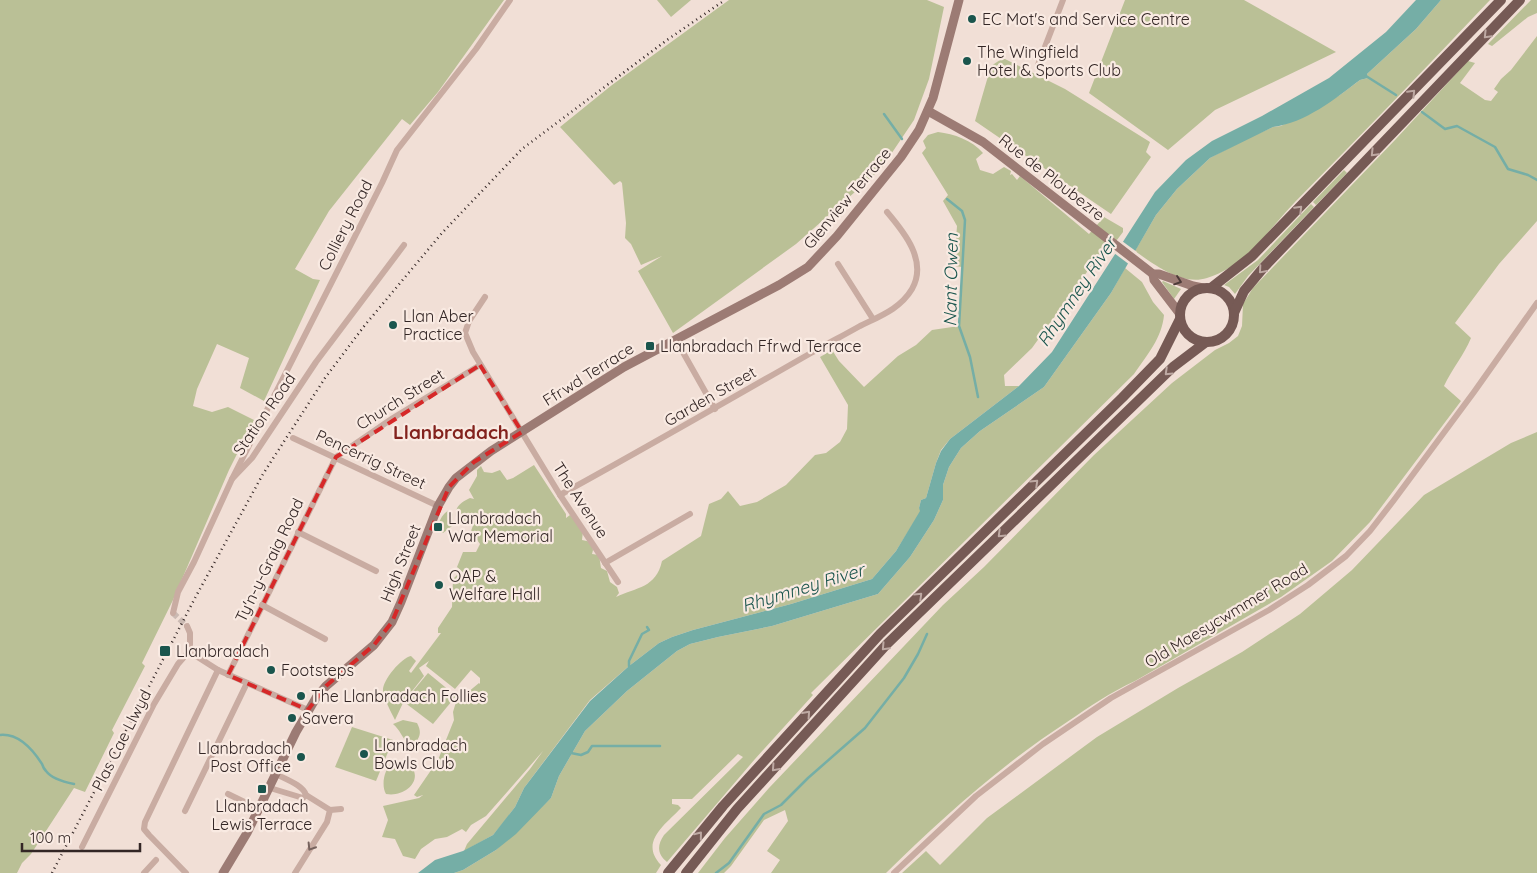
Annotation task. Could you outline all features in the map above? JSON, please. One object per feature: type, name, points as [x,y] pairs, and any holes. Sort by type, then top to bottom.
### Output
[{"type":"main road","points":[[1207,288],[1252,256],[1501,0]]},
{"type":"main road","points":[[1180,316],[1182,326],[1192,338],[1206,342],[1215,341],[1223,337],[1230,330],[1234,313],[1244,291],[1264,267],[1520,0]]},
{"type":"main road","points":[[668,873],[723,806],[880,634],[1122,398],[1160,358],[1180,316],[1182,304],[1188,296],[1196,290],[1207,288],[1220,291],[1232,304],[1234,313]]},
{"type":"main road","points":[[686,873],[737,810],[887,644],[1173,367],[1206,342]]},
{"type":"street","name":"Colliery Road","points":[[232,479],[397,150],[476,50],[510,0]]},
{"type":"street","name":"Glenview Terrace","points":[[674,341],[779,286],[808,267],[837,236],[901,157],[919,130],[928,112],[959,0]]},
{"type":"street","points":[[1038,65],[1061,1]]},
{"type":"street","name":"Rue de Ploubezre","points":[[928,112],[982,142],[1153,274],[1207,288]]},
{"type":"street","name":"Garden Street","points":[[560,495],[896,307],[912,289],[916,269],[915,252],[905,234],[887,212]]},
{"type":"street","name":"Station Road","points":[[173,613],[178,592],[194,562],[232,479],[252,458],[316,362],[404,245]]},
{"type":"street","points":[[838,264],[873,319]]},
{"type":"street","name":"Rue de Ploubezre","points":[[1153,274],[1154,280],[1180,316]]},
{"type":"street","name":"The Avenue","points":[[484,297],[469,322],[465,333],[480,365],[503,399],[560,495],[618,582]]},
{"type":"street","name":"Old Maesycwmmer Road","points":[[894,873],[976,796],[1043,744],[1111,698],[1268,610],[1308,585],[1346,556],[1370,531],[1394,500],[1537,303]]},
{"type":"street","points":[[674,341],[715,409]]},
{"type":"street","name":"Ffrwd Terrace","points":[[522,432],[624,367],[674,341]]},
{"type":"street","name":"Church Street","points":[[336,457],[393,418],[480,365]]},
{"type":"street","name":"High Street","points":[[223,873],[270,788],[308,710],[326,686],[374,645],[392,622],[438,506],[449,487],[462,473],[491,450],[522,432]]},
{"type":"street","name":"Pencerrig Street","points":[[293,438],[438,506]]},
{"type":"street","name":"Ty'n-y-Graig Road","points":[[228,675],[336,457]]},
{"type":"street","points":[[605,563],[690,514]]},
{"type":"street","points":[[298,532],[376,571]]},
{"type":"street","points":[[262,605],[325,639]]},
{"type":"street","points":[[187,626],[190,632],[190,650],[196,656],[228,675],[308,710]]},
{"type":"street","name":"Plas Cae Llwyd","points":[[82,847],[154,704],[178,664],[190,650]]},
{"type":"street","points":[[186,873],[144,829],[145,822],[218,670]]},
{"type":"street","points":[[185,811],[246,683]]},
{"type":"street","points":[[276,774],[300,787],[306,796],[330,810],[341,809]]},
{"type":"street","points":[[270,788],[296,797],[303,798],[306,796]]},
{"type":"street","points":[[228,794],[259,809]]},
{"type":"street","points":[[295,873],[327,822],[330,810]]},
{"type":"street","points":[[144,873],[156,860]]},
{"type":"highlighted area","points":[[480,365],[522,432],[474,462],[449,487],[392,622],[374,645],[326,686],[308,710],[228,675],[336,457]]},
{"type":"green space","points":[[0,0],[504,0],[438,92],[410,125],[402,119],[329,211],[295,269],[313,279],[320,280],[264,401],[240,388],[249,358],[217,344],[197,389],[193,406],[212,412],[228,407],[254,420],[229,470],[173,600],[142,663],[145,666],[112,730],[114,733],[85,792],[74,788],[17,873],[0,873]]},
{"type":"green space","points":[[657,0],[691,0],[671,17]]},
{"type":"green space","points":[[729,0],[927,0],[944,7],[929,79],[914,120],[881,169],[796,244],[673,333],[638,271],[662,256],[641,265],[631,244],[625,238],[626,223],[622,183],[620,181],[614,185],[560,127],[612,85]]},
{"type":"green space","points":[[1125,0],[1244,0],[1336,52],[1215,110],[1168,150],[1089,93]]},
{"type":"green space","points":[[1441,0],[1490,0],[1245,256],[1221,272],[1198,280],[1179,277],[1169,273],[1135,251],[1156,215],[1177,189],[1210,158],[1246,139],[1273,127],[1281,126],[1340,95],[1360,80],[1368,78],[1367,74],[1416,29]]},
{"type":"green space","points":[[1531,0],[1537,0],[1537,13],[1528,17],[1492,46],[1488,44]]},
{"type":"green space","points":[[1537,36],[1537,221],[1499,264],[1455,323],[1471,338],[1444,386],[1461,401],[1370,522],[1332,561],[1281,597],[1109,695],[1043,739],[995,774],[886,873],[771,873],[780,860],[767,851],[788,821],[785,810],[764,820],[724,873],[698,873],[725,838],[769,788],[943,605],[984,567],[1094,455],[1172,383],[1215,350],[1238,336],[1242,326],[1243,304],[1253,288],[1468,61],[1475,63],[1460,83],[1485,100],[1491,101],[1498,92],[1494,89],[1501,79],[1511,70]]},
{"type":"green space","points":[[1003,58],[1065,89],[1150,142],[1146,152],[1151,157],[1111,214],[975,121],[991,66]]},
{"type":"green space","points":[[938,132],[956,136],[979,148],[983,153],[976,159],[980,170],[993,174],[1004,167],[1011,171],[1010,175],[1012,174],[1017,180],[1020,176],[1089,234],[1104,217],[1123,228],[1123,232],[1104,257],[1097,258],[1032,348],[1004,375],[1005,386],[1019,386],[950,439],[941,450],[926,498],[921,500],[919,508],[921,511],[896,551],[872,579],[791,604],[693,630],[659,643],[590,700],[524,788],[515,807],[493,835],[464,851],[467,844],[543,751],[486,816],[471,825],[466,832],[462,829],[447,837],[435,839],[421,849],[415,859],[403,856],[395,839],[382,837],[388,820],[383,806],[419,798],[423,795],[417,797],[414,795],[438,760],[454,720],[453,712],[456,702],[480,684],[480,678],[471,670],[455,689],[426,666],[429,661],[419,668],[424,676],[409,695],[409,690],[395,720],[383,691],[389,676],[397,665],[411,656],[416,661],[409,671],[411,673],[441,633],[438,633],[438,628],[452,607],[453,579],[458,574],[465,576],[457,567],[463,552],[476,552],[480,544],[471,531],[475,520],[465,524],[457,521],[456,517],[456,510],[463,502],[470,498],[474,499],[469,490],[477,476],[477,470],[481,466],[484,472],[492,473],[500,470],[507,480],[534,465],[566,514],[566,518],[570,515],[583,531],[582,540],[591,542],[592,554],[599,555],[601,568],[607,571],[610,582],[617,587],[619,593],[616,597],[650,582],[659,570],[662,561],[701,536],[709,504],[721,499],[728,491],[740,506],[757,502],[786,485],[815,455],[826,453],[840,442],[847,429],[848,405],[820,357],[832,350],[839,361],[864,387],[898,356],[916,345],[932,330],[959,326],[962,267],[954,266],[957,226],[943,201],[948,195],[922,153],[926,148],[923,141],[928,135]]},
{"type":"green space","points":[[1344,170],[1347,173],[1316,205],[1313,202]]},
{"type":"green space","points":[[1311,204],[1314,207],[1248,276],[1235,294],[1229,287],[1224,285],[1258,260]]},
{"type":"green space","points":[[1125,268],[1142,282],[1153,302],[1164,315],[1157,339],[1134,374],[811,693],[813,695],[755,759],[667,862],[661,856],[659,849],[664,835],[743,757],[738,754],[692,799],[672,799],[672,804],[678,805],[681,808],[662,827],[653,841],[655,857],[661,865],[656,873],[454,873],[463,870],[496,850],[551,798],[559,776],[585,731],[627,691],[677,651],[690,644],[772,626],[878,594],[910,557],[934,520],[943,500],[943,485],[949,467],[961,448],[980,431],[1044,387],[1111,293]]},
{"type":"green space","points":[[1162,282],[1181,289],[1174,299]]},
{"type":"green space","points":[[1537,432],[1537,873],[902,873],[926,851],[940,865],[987,818],[1097,737],[1242,652],[1300,614],[1352,570],[1424,495],[1511,443]]},
{"type":"green space","points":[[449,510],[453,514],[452,526],[443,533],[437,531],[441,519]]},
{"type":"green space","points":[[428,673],[456,696],[433,724],[404,702]]},
{"type":"green space","points":[[403,720],[417,723],[420,733],[416,742],[408,744],[393,724]]},
{"type":"green space","name":"Llanbradach Bowls Club","points":[[352,727],[393,740],[376,781],[335,767]]},
{"type":"green space","points":[[404,760],[411,766],[414,772],[415,778],[412,784],[408,789],[401,792],[386,794],[384,782],[387,769],[394,761]]},
{"type":"water","points":[[1416,0],[1441,0],[1416,29],[1367,74],[1368,78],[1360,80],[1330,102],[1297,121],[1273,127],[1210,158],[1177,189],[1156,215],[1111,293],[1044,387],[980,431],[961,448],[949,467],[943,485],[943,500],[934,520],[910,557],[878,594],[772,626],[690,644],[677,651],[627,691],[585,731],[559,776],[551,798],[516,834],[496,850],[463,870],[454,873],[418,873],[435,860],[463,851],[493,835],[515,807],[524,788],[590,701],[629,666],[659,643],[693,630],[791,604],[872,579],[896,551],[920,511],[921,500],[926,498],[941,451],[950,439],[1019,386],[1052,352],[1155,192],[1186,160],[1212,141],[1262,116],[1329,78],[1386,32]]},
{"type":"pier","points":[[1122,241],[1137,252],[1130,265],[1114,253]]},
{"type":"waterway","points":[[1366,76],[1396,95]]},
{"type":"waterway","points":[[1422,112],[1445,129],[1457,126],[1495,147],[1508,169],[1537,180]]},
{"type":"waterway","name":"Nant Owen","points":[[884,114],[902,139]]},
{"type":"waterway","name":"Nant Owen","points":[[947,199],[962,211],[965,220],[959,326],[970,357],[978,397]]},
{"type":"waterway","points":[[629,666],[629,661],[642,634],[649,630],[647,627]]},
{"type":"waterway","points":[[716,873],[729,863],[764,814],[781,805],[808,778],[865,728],[904,678],[927,634]]},
{"type":"waterway","points":[[0,735],[7,735],[19,740],[34,753],[49,774],[59,780],[74,784]]},
{"type":"waterway","points":[[571,753],[581,755],[588,752],[592,746],[660,746]]},
{"type":"tunnel","points":[[173,613],[187,626]]},
{"type":"railway","points":[[52,873],[195,598],[263,474],[325,378],[365,325],[442,233],[522,149],[667,40],[725,0]]},
{"type":"place","name":"EC Mot's and Service Centre","points":[[972,19]]},
{"type":"place","name":"The Wingfield Hotel & Sports Club","points":[[967,61]]},
{"type":"place","name":"Llan Aber Practice","points":[[393,325]]},
{"type":"place","name":"Llanbradach Ffrwd Terrace","points":[[650,346]]},
{"type":"place","name":"Llanbradach War Memorial","points":[[438,527]]},
{"type":"place","name":"OAP & Welfare Hall","points":[[439,585]]},
{"type":"place","name":"Llanbradach","points":[[165,651]]},
{"type":"place","name":"Footsteps","points":[[271,670]]},
{"type":"place","name":"The Llanbradach Follies","points":[[301,696]]},
{"type":"place","name":"Savera","points":[[292,718]]},
{"type":"place","name":"Llanbradach Bowls Club","points":[[364,754]]},
{"type":"place","name":"Llanbradach Post Office","points":[[301,757]]},
{"type":"place","name":"Llanbradach Lewis Terrace","points":[[262,789]]},
{"type":"district","name":"Llanbradach","points":[[451,432]]},
{"type":"water label","name":"Rhymney River","points":[[1077,292]]},
{"type":"water label","name":"Rhymney River","points":[[803,588]]}]
